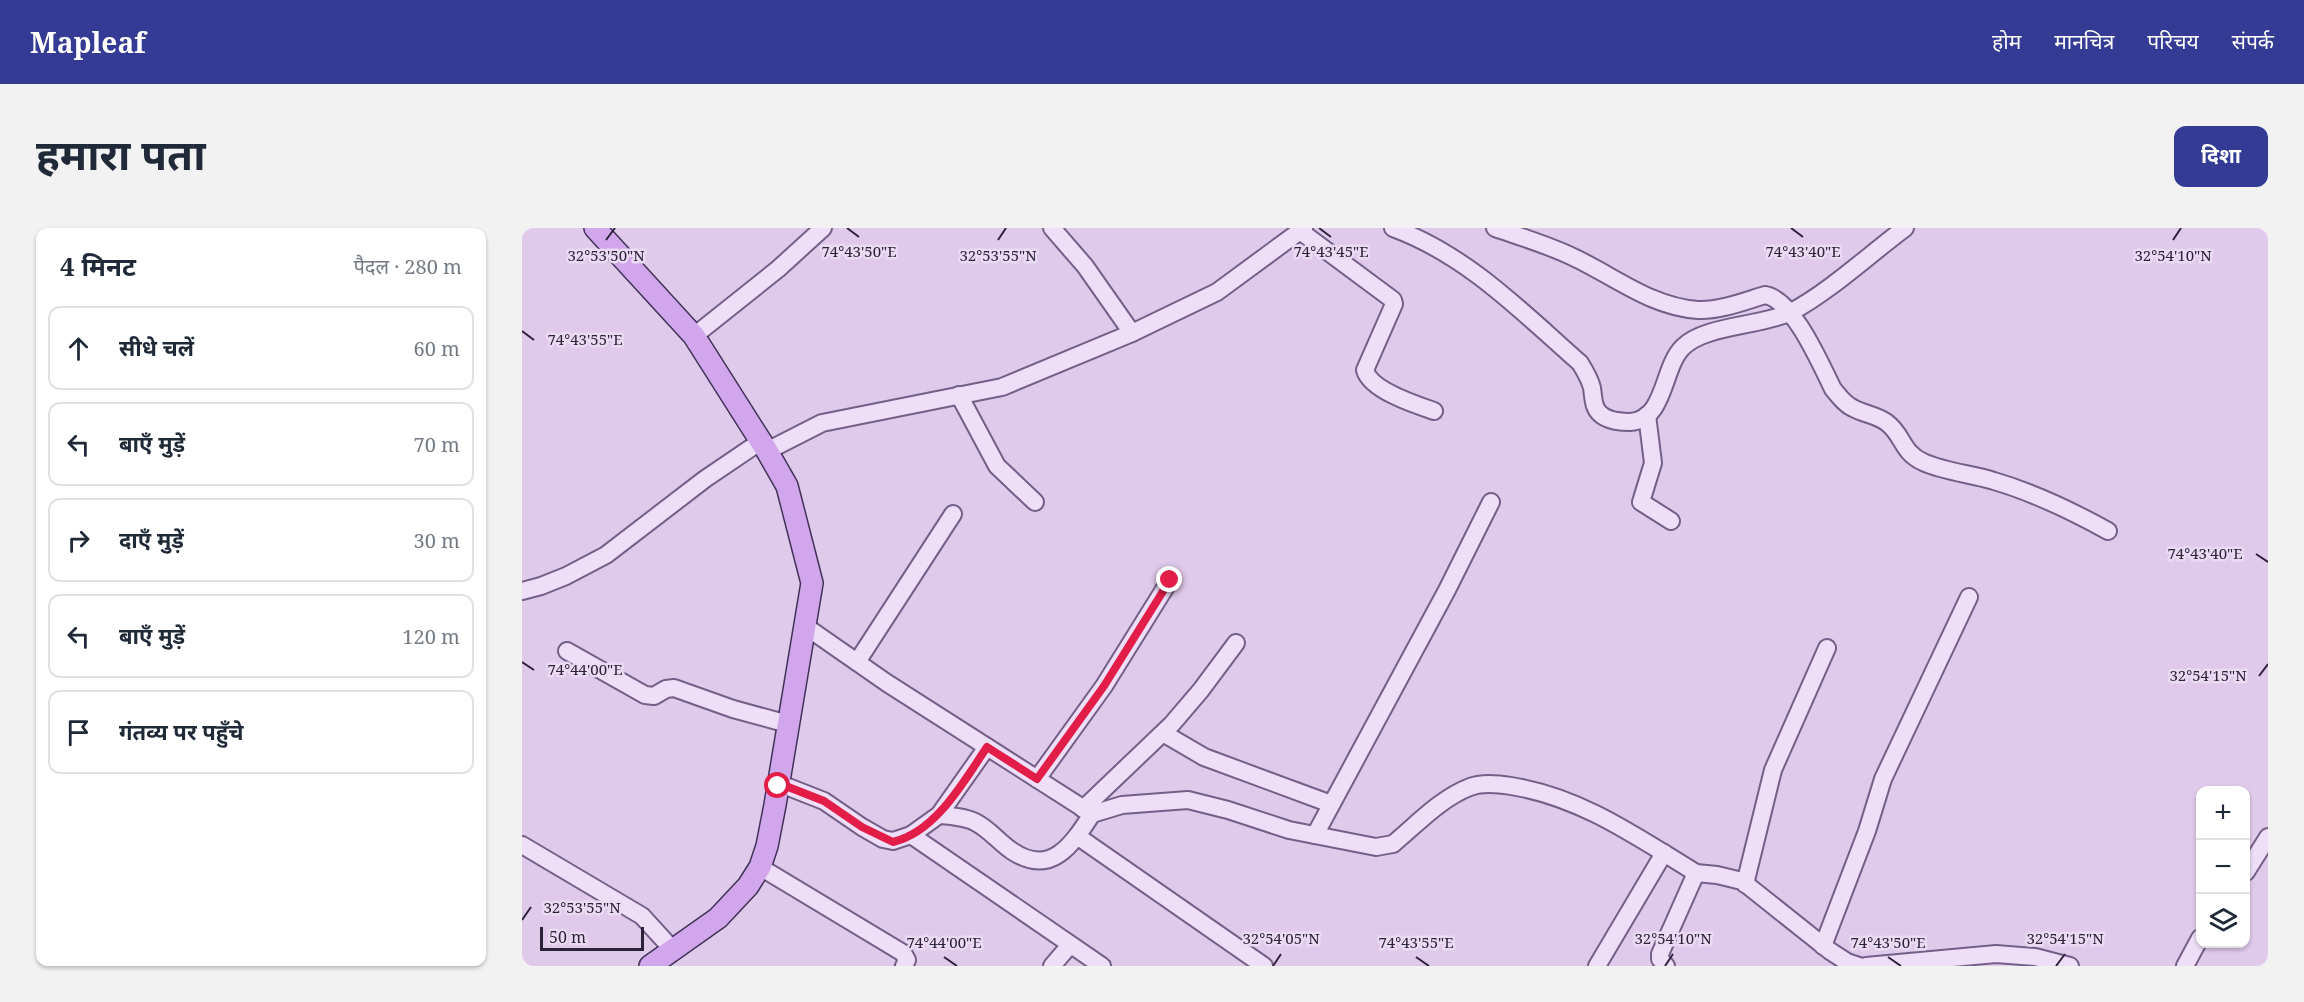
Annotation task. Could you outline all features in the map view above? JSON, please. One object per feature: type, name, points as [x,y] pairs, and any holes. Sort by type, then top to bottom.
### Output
[{"type":"main road","points":[[595,228],[694,336],[764,446],[787,486],[813,583],[767,846],[760,867],[748,886],[718,918],[650,966]]},
{"type":"street","points":[[694,336],[778,269],[823,228]]},
{"type":"street","points":[[1052,228],[1085,266],[1132,333]]},
{"type":"street","points":[[1393,228],[1444,252],[1473,271],[1580,363],[1592,386],[1594,405],[1604,418],[1631,422],[1647,415],[1657,402],[1678,354],[1691,341],[1819,293],[1905,228]]},
{"type":"street","points":[[1495,228],[1572,256],[1632,289],[1659,302],[1676,307],[1701,310],[1765,295],[1784,306],[1841,399],[1851,407],[1884,421],[1892,427],[1905,449],[1912,455],[1924,463],[1997,482],[2036,496],[2066,508],[2108,531]]},
{"type":"street","points":[[529,589],[581,569],[606,555],[705,479],[764,446],[822,423],[1002,387],[1132,333],[1217,292],[1302,229],[1393,300],[1394,304],[1365,370],[1368,378],[1413,404],[1434,411]]},
{"type":"street","points":[[959,395],[997,466],[1035,502]]},
{"type":"street","points":[[1647,415],[1653,463],[1641,502],[1671,521]]},
{"type":"street","points":[[1315,835],[1442,600],[1491,502]]},
{"type":"street","points":[[857,662],[953,514]]},
{"type":"street","points":[[1037,779],[1104,686],[1170,580]]},
{"type":"street","points":[[1823,946],[1867,831],[1883,779],[1969,597]]},
{"type":"street","points":[[805,626],[1087,811],[1122,805],[1188,800],[1228,810],[1289,830],[1368,846],[1386,846],[1393,844],[1444,801],[1473,785],[1502,785],[1557,796],[1581,805],[1696,873],[1730,878],[1745,884],[1823,946],[1847,962],[1859,966]]},
{"type":"street","points":[[939,815],[974,821],[1012,851],[1032,860],[1043,861],[1053,858],[1063,852],[1077,836],[1087,811],[1201,690],[1236,643]]},
{"type":"street","points":[[1745,884],[1773,770],[1827,648]]},
{"type":"street","points":[[567,651],[645,695],[654,696],[666,689],[674,688],[733,709],[788,724]]},
{"type":"street","points":[[1162,733],[1192,752],[1331,804]]},
{"type":"street","points":[[777,792],[824,801],[862,827],[893,842],[911,835],[939,815],[987,747]]},
{"type":"street","points":[[911,835],[1102,966]]},
{"type":"street","points":[[1077,836],[1264,966]]},
{"type":"street","points":[[2250,866],[2268,837]]},
{"type":"street","points":[[522,845],[642,916],[673,950]]},
{"type":"street","points":[[1597,966],[1664,854]]},
{"type":"street","points":[[760,867],[903,953],[907,960],[904,966]]},
{"type":"street","points":[[1666,966],[1660,959],[1660,954],[1696,873]]},
{"type":"street","points":[[1052,966],[1070,945]]},
{"type":"street","points":[[2185,966],[2196,945]]},
{"type":"street","points":[[1866,966],[1995,954],[2035,957],[2070,966]]},
{"type":"route","points":[[778,786],[778,783],[824,801],[862,827],[893,842],[911,835],[939,815],[987,747],[1037,779],[1104,686],[1170,580]]}]
